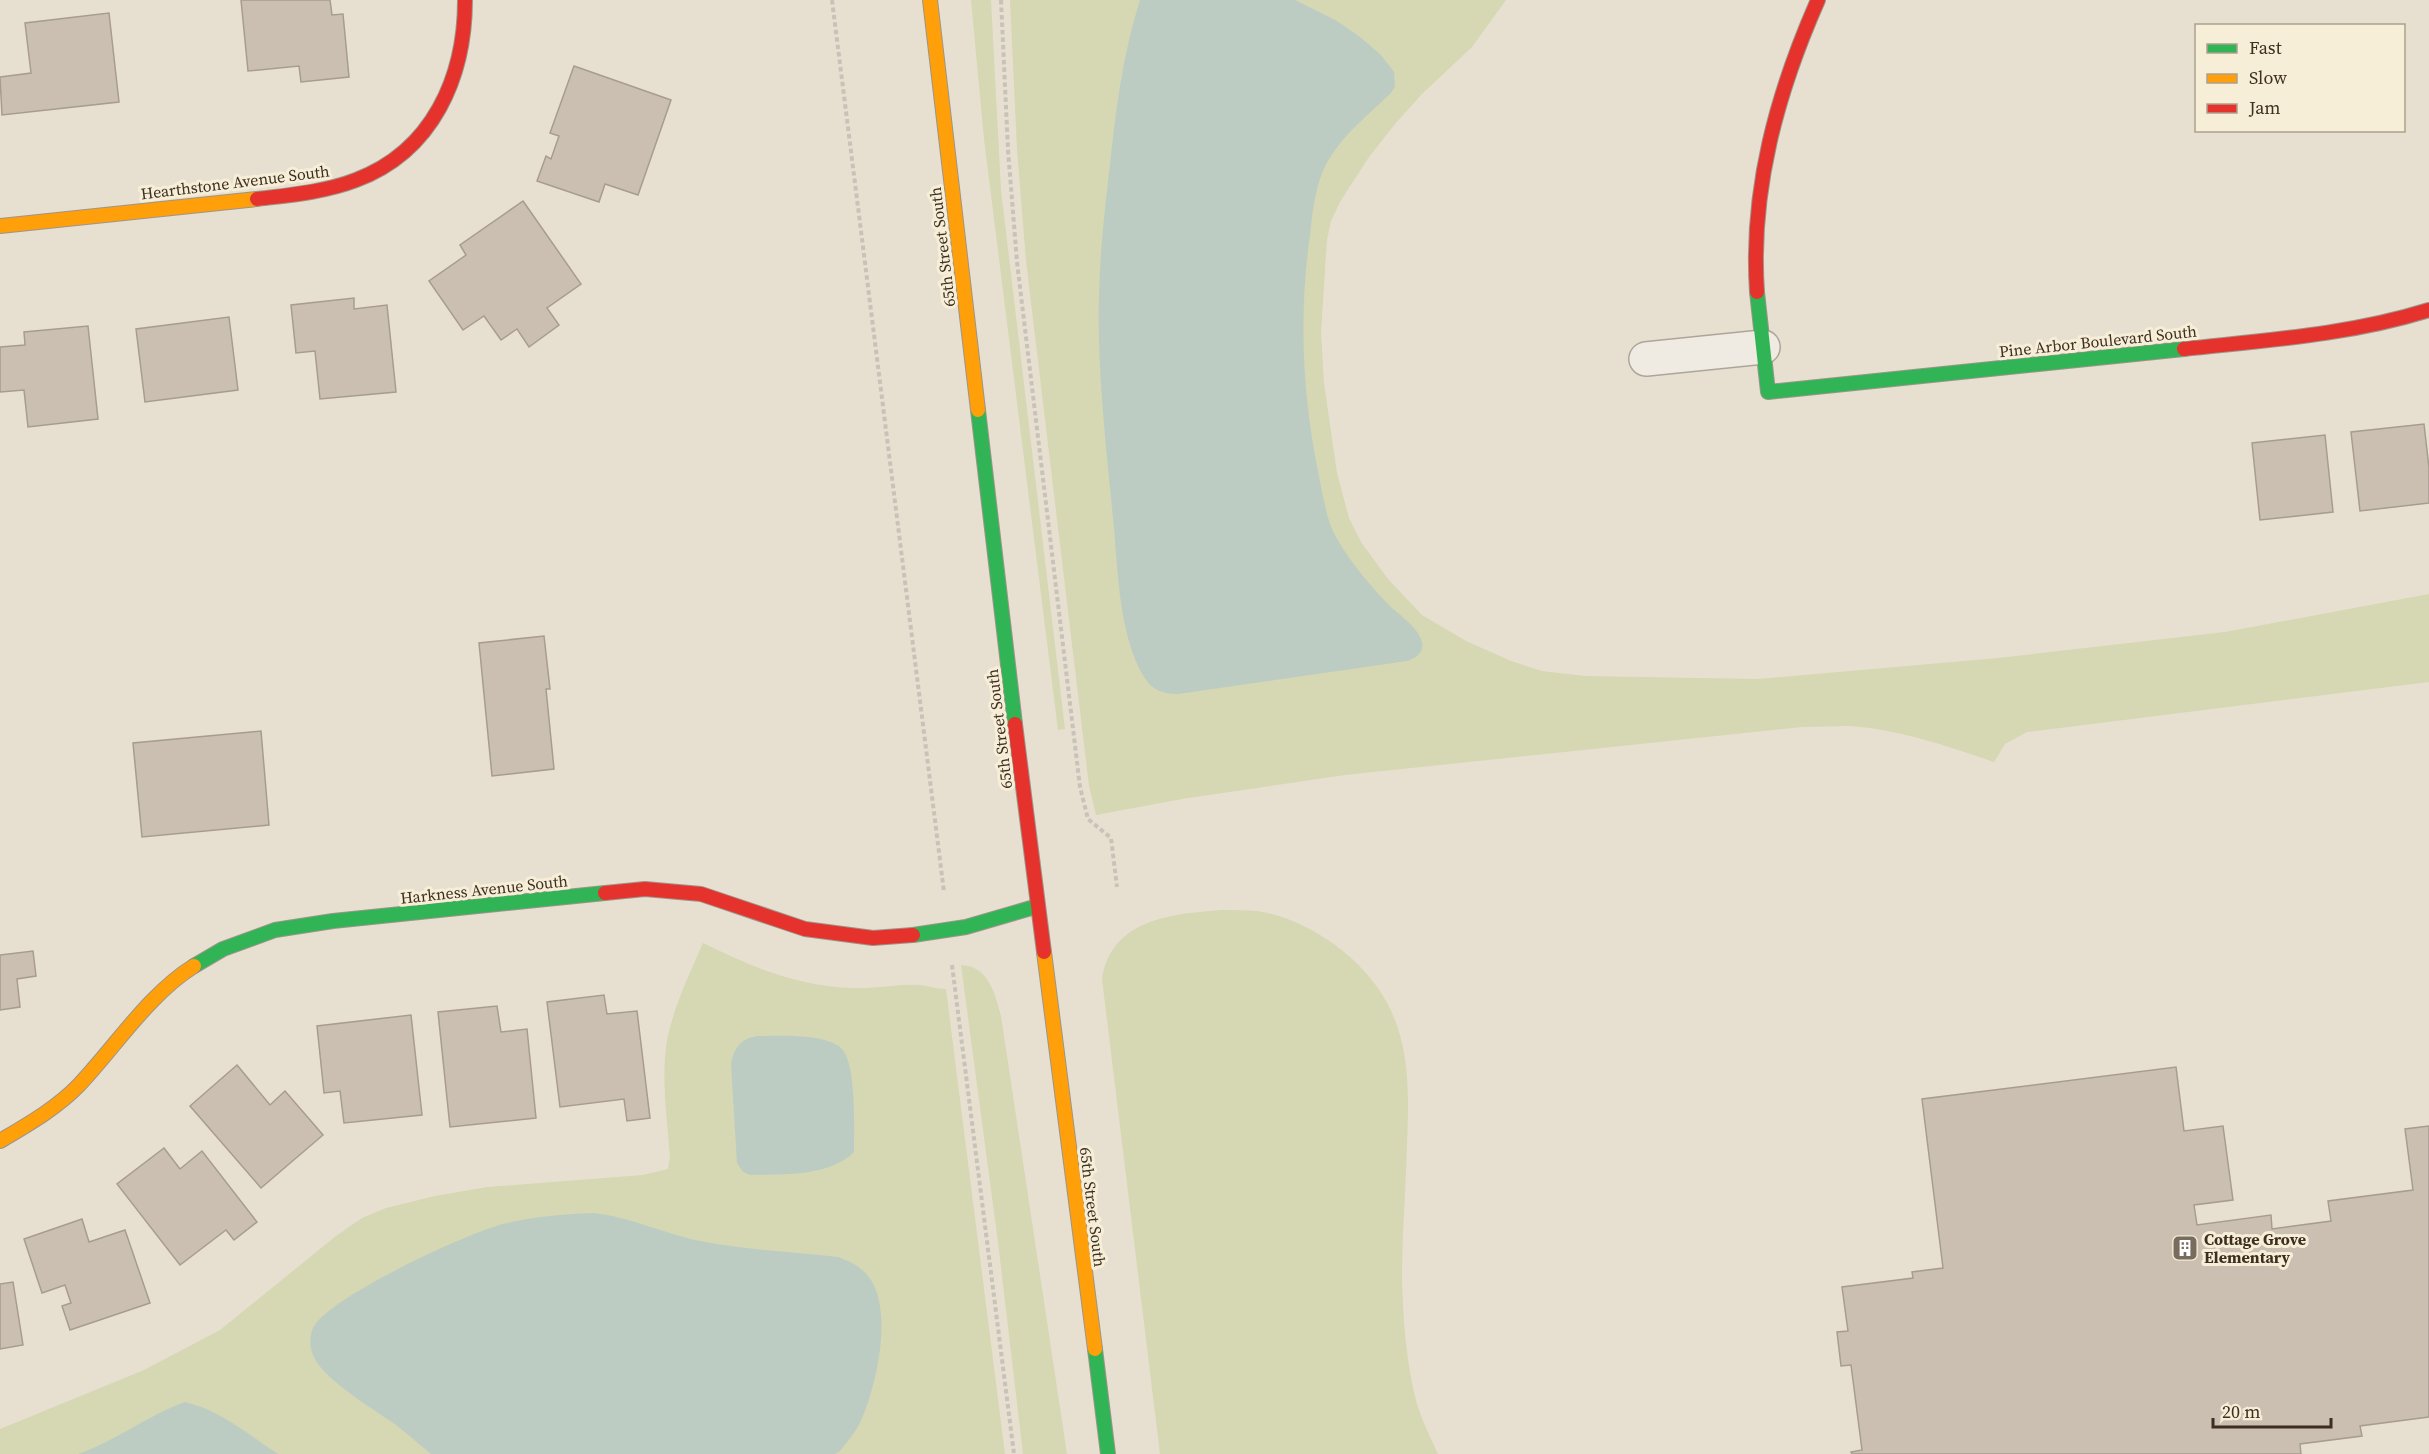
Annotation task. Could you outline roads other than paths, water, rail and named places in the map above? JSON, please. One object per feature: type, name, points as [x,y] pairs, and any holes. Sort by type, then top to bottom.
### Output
[{"type":"street","name":"Hearthstone Avenue South","points":[[0,226],[283,196],[332,187],[367,175],[410,146],[441,107],[458,69],[464,48],[465,0]]},
{"type":"street","name":"65th Street South","points":[[930,0],[1038,906],[1108,1454]]},
{"type":"street","points":[[1646,359],[1763,347],[1756,275],[1758,211],[1766,148],[1779,98],[1818,0]]},
{"type":"street","name":"Pine Arbor Boulevard South","points":[[1763,347],[1768,392],[2328,333],[2397,320],[2429,310]]},
{"type":"street","name":"Harkness Avenue South","points":[[0,1141],[31,1123],[77,1086],[141,1011],[188,970],[223,949],[275,930],[333,921],[645,889],[670,889],[701,894],[805,929],[826,934],[873,938],[966,927],[1038,906]]},
{"type":"place","name":"Cottage Grove Elementary","points":[[2185,1248]]}]
